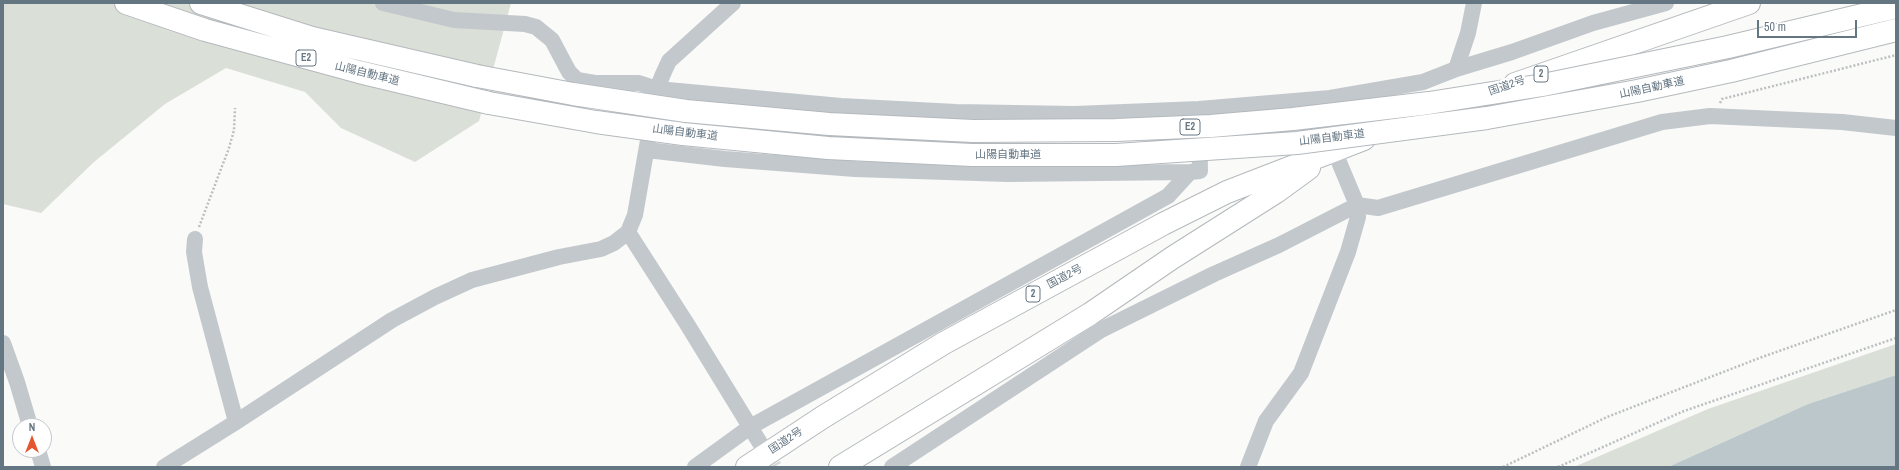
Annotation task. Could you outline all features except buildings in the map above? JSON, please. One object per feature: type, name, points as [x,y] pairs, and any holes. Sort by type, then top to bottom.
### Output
[{"type":"highway","name":"山陽自動車道","points":[[201,3],[312,38],[477,76],[573,94],[686,111],[829,124],[973,131],[1116,130],[1211,126],[1308,118],[1429,103],[1542,85],[1728,48],[1896,7]]},
{"type":"highway","points":[[218,3],[255,21]]},
{"type":"highway","name":"国道2号","points":[[747,467],[823,417],[944,343],[1227,192],[1495,90],[1749,3]]},
{"type":"highway","name":"山陽自動車道","points":[[128,4],[205,30],[359,72],[489,103],[603,123],[684,134],[828,148],[972,155],[1116,155],[1297,143],[1487,118],[1652,88],[1731,71],[1896,30]]},
{"type":"highway","name":"国道2号","points":[[840,467],[1090,314],[1178,254],[1276,192],[1334,150]]},
{"type":"street","points":[[383,3],[454,20],[525,24],[536,27],[552,40],[569,72],[577,80],[595,83],[639,83],[658,89],[841,106],[956,112],[1075,114],[1199,110],[1330,98],[1423,82],[1456,69],[1512,52],[1593,23],[1666,3]]},
{"type":"street","points":[[164,467],[392,320],[435,297],[472,280],[559,257],[601,249],[614,243],[628,232],[635,215],[658,89],[669,61],[733,3]]},
{"type":"street","points":[[1456,69],[1468,33],[1474,3]]},
{"type":"street","points":[[1248,467],[1266,421],[1301,373],[1348,252],[1358,217],[1357,205],[1334,150],[1330,98]]},
{"type":"street","points":[[647,150],[725,159],[855,169],[1007,174],[1200,172],[1199,110]]},
{"type":"street","points":[[892,467],[1101,330],[1214,274],[1279,245],[1357,205],[1378,208],[1662,122],[1710,116],[1842,122],[1896,128]]},
{"type":"street","points":[[695,467],[750,427],[1168,196],[1190,172]]},
{"type":"street","points":[[628,232],[687,324],[760,443]]},
{"type":"street","points":[[195,239],[194,252],[200,287],[236,422]]},
{"type":"street","points":[[3,343],[28,418]]},
{"type":"path","points":[[1710,116],[1722,99],[1896,55]]},
{"type":"path","points":[[195,239],[229,148],[234,130],[235,108]]},
{"type":"path","points":[[1503,467],[1607,417],[1762,358],[1896,310]]},
{"type":"path","points":[[1558,467],[1684,412],[1896,338]]},
{"type":"shaded area","points":[[3,3],[511,3],[479,121],[415,162],[341,128],[305,92],[226,68],[165,104],[94,162],[41,213],[3,204]]},
{"type":"shaded area","points":[[1896,344],[1896,375],[1808,404],[1668,467],[1574,467],[1708,409]]},
{"type":"shaded area","points":[[1896,375],[1896,467],[1668,467],[1808,404]]},
{"type":"tunnel","points":[[761,444],[774,467]]}]
